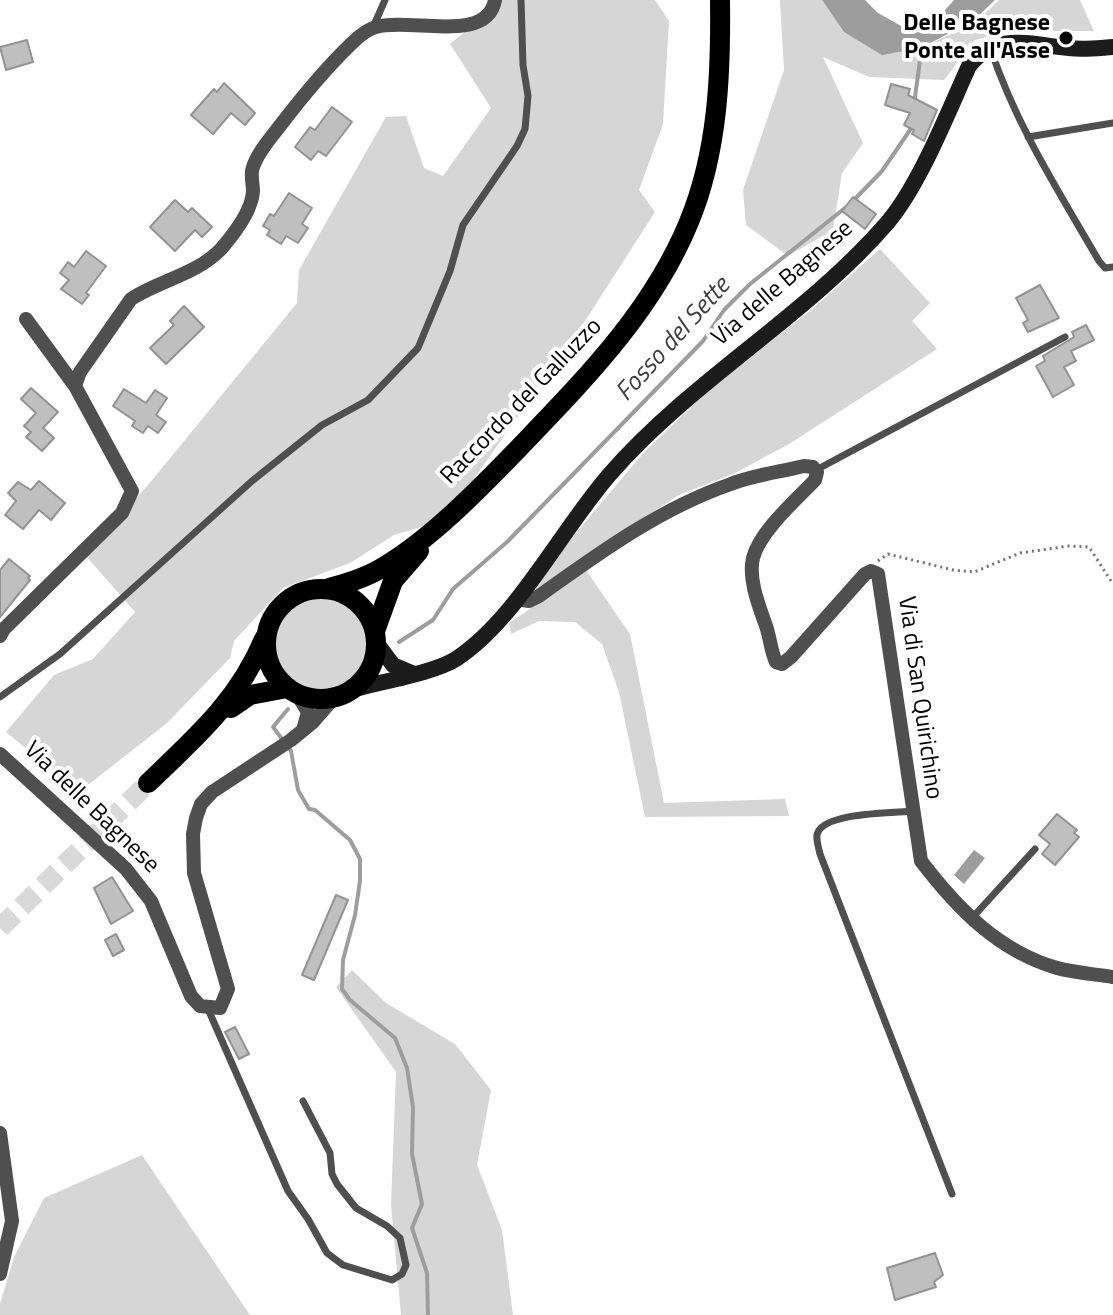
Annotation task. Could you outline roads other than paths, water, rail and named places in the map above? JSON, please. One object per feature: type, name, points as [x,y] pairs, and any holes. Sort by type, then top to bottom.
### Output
[{"type":"main road","name":"Raccordo del Galluzzo","points":[[377,638],[393,581],[445,520],[586,378],[630,326],[661,277],[690,221],[713,141],[721,58],[720,0]]},
{"type":"main road","points":[[990,47],[1016,42],[1077,49],[1113,47]]},
{"type":"main road","name":"Via delle Bagnese","points":[[343,694],[436,668],[456,659],[482,637],[517,599],[577,514],[664,417],[819,289],[890,219],[908,191],[969,66],[990,47]]},
{"type":"main road","name":"Raccordo del Galluzzo","points":[[329,588],[361,579],[387,565],[445,520]]},
{"type":"main road","points":[[148,783],[217,716],[241,685],[271,618],[293,595],[315,588],[329,588],[352,597],[369,615],[377,638],[393,665],[412,673]]},
{"type":"main road","points":[[266,635],[269,664],[292,691]]},
{"type":"main road","points":[[217,716],[250,695],[292,691],[312,699],[343,694],[366,675],[377,638]]},
{"type":"street","points":[[75,386],[80,372],[131,299],[192,270],[220,249],[242,220],[253,194],[252,169],[262,149],[314,81],[354,40],[373,27],[403,22],[463,27],[491,14],[495,0]]},
{"type":"street","points":[[0,636],[122,513],[132,491],[75,386],[26,319]]},
{"type":"street","points":[[517,599],[529,601],[539,596],[613,543],[698,497],[747,479],[804,466],[816,470]]},
{"type":"street","name":"Via di San Quirichino","points":[[816,470],[815,480],[769,529],[753,557],[758,604],[773,644],[776,662],[782,664],[791,657],[865,574],[871,571],[878,574],[921,861],[971,920],[1014,951],[1058,968],[1113,977]]},
{"type":"street","points":[[292,691],[308,712],[297,736]]},
{"type":"street","name":"Via delle Bagnese","points":[[0,754],[126,869],[151,901],[191,996],[200,1006],[220,1008],[226,1000],[228,989],[194,873],[193,834],[201,804],[212,792],[297,736],[343,694]]},
{"type":"street","points":[[0,1133],[12,1221],[0,1274]]},
{"type":"lane","points":[[373,27],[385,0]]},
{"type":"lane","points":[[0,697],[60,654],[252,481],[322,425],[368,400],[418,348],[450,271],[463,225],[511,156],[525,129],[528,96],[523,65],[521,0]]},
{"type":"lane","points":[[990,47],[1001,80],[1028,137],[1099,261],[1105,268],[1113,267]]},
{"type":"lane","points":[[1028,137],[1113,123]]},
{"type":"lane","points":[[816,470],[1065,337]]},
{"type":"lane","points":[[913,811],[836,818],[821,826],[817,835],[820,854],[952,1194]]},
{"type":"lane","points":[[971,920],[1035,849]]},
{"type":"lane","points":[[208,1009],[288,1191],[327,1253],[343,1265],[392,1280],[402,1274],[406,1265],[400,1238],[387,1226],[356,1208],[337,1184],[332,1174],[330,1153],[303,1101]]},
{"type":"waterway","name":"Fosso del Sette","points":[[914,104],[921,53],[917,47]]},
{"type":"waterway","name":"Fosso del Sette","points":[[852,202],[882,171],[911,125]]},
{"type":"waterway","name":"Fosso del Sette","points":[[399,642],[433,620],[453,589],[507,542],[703,341],[724,310],[750,284],[845,208]]},
{"type":"waterway","name":"Fosso del Sette","points":[[288,709],[273,727],[291,751],[298,790],[309,809],[315,810],[350,840],[360,859],[360,881],[343,960],[342,989],[350,1000],[395,1038],[407,1068],[413,1107],[412,1154],[422,1204],[412,1228],[427,1273],[428,1315]]},
{"type":"tunnel","points":[[0,928],[148,783]]},
{"type":"place","name":"Delle Bagnese Ponte all'Asse","points":[[1066,38]]}]
